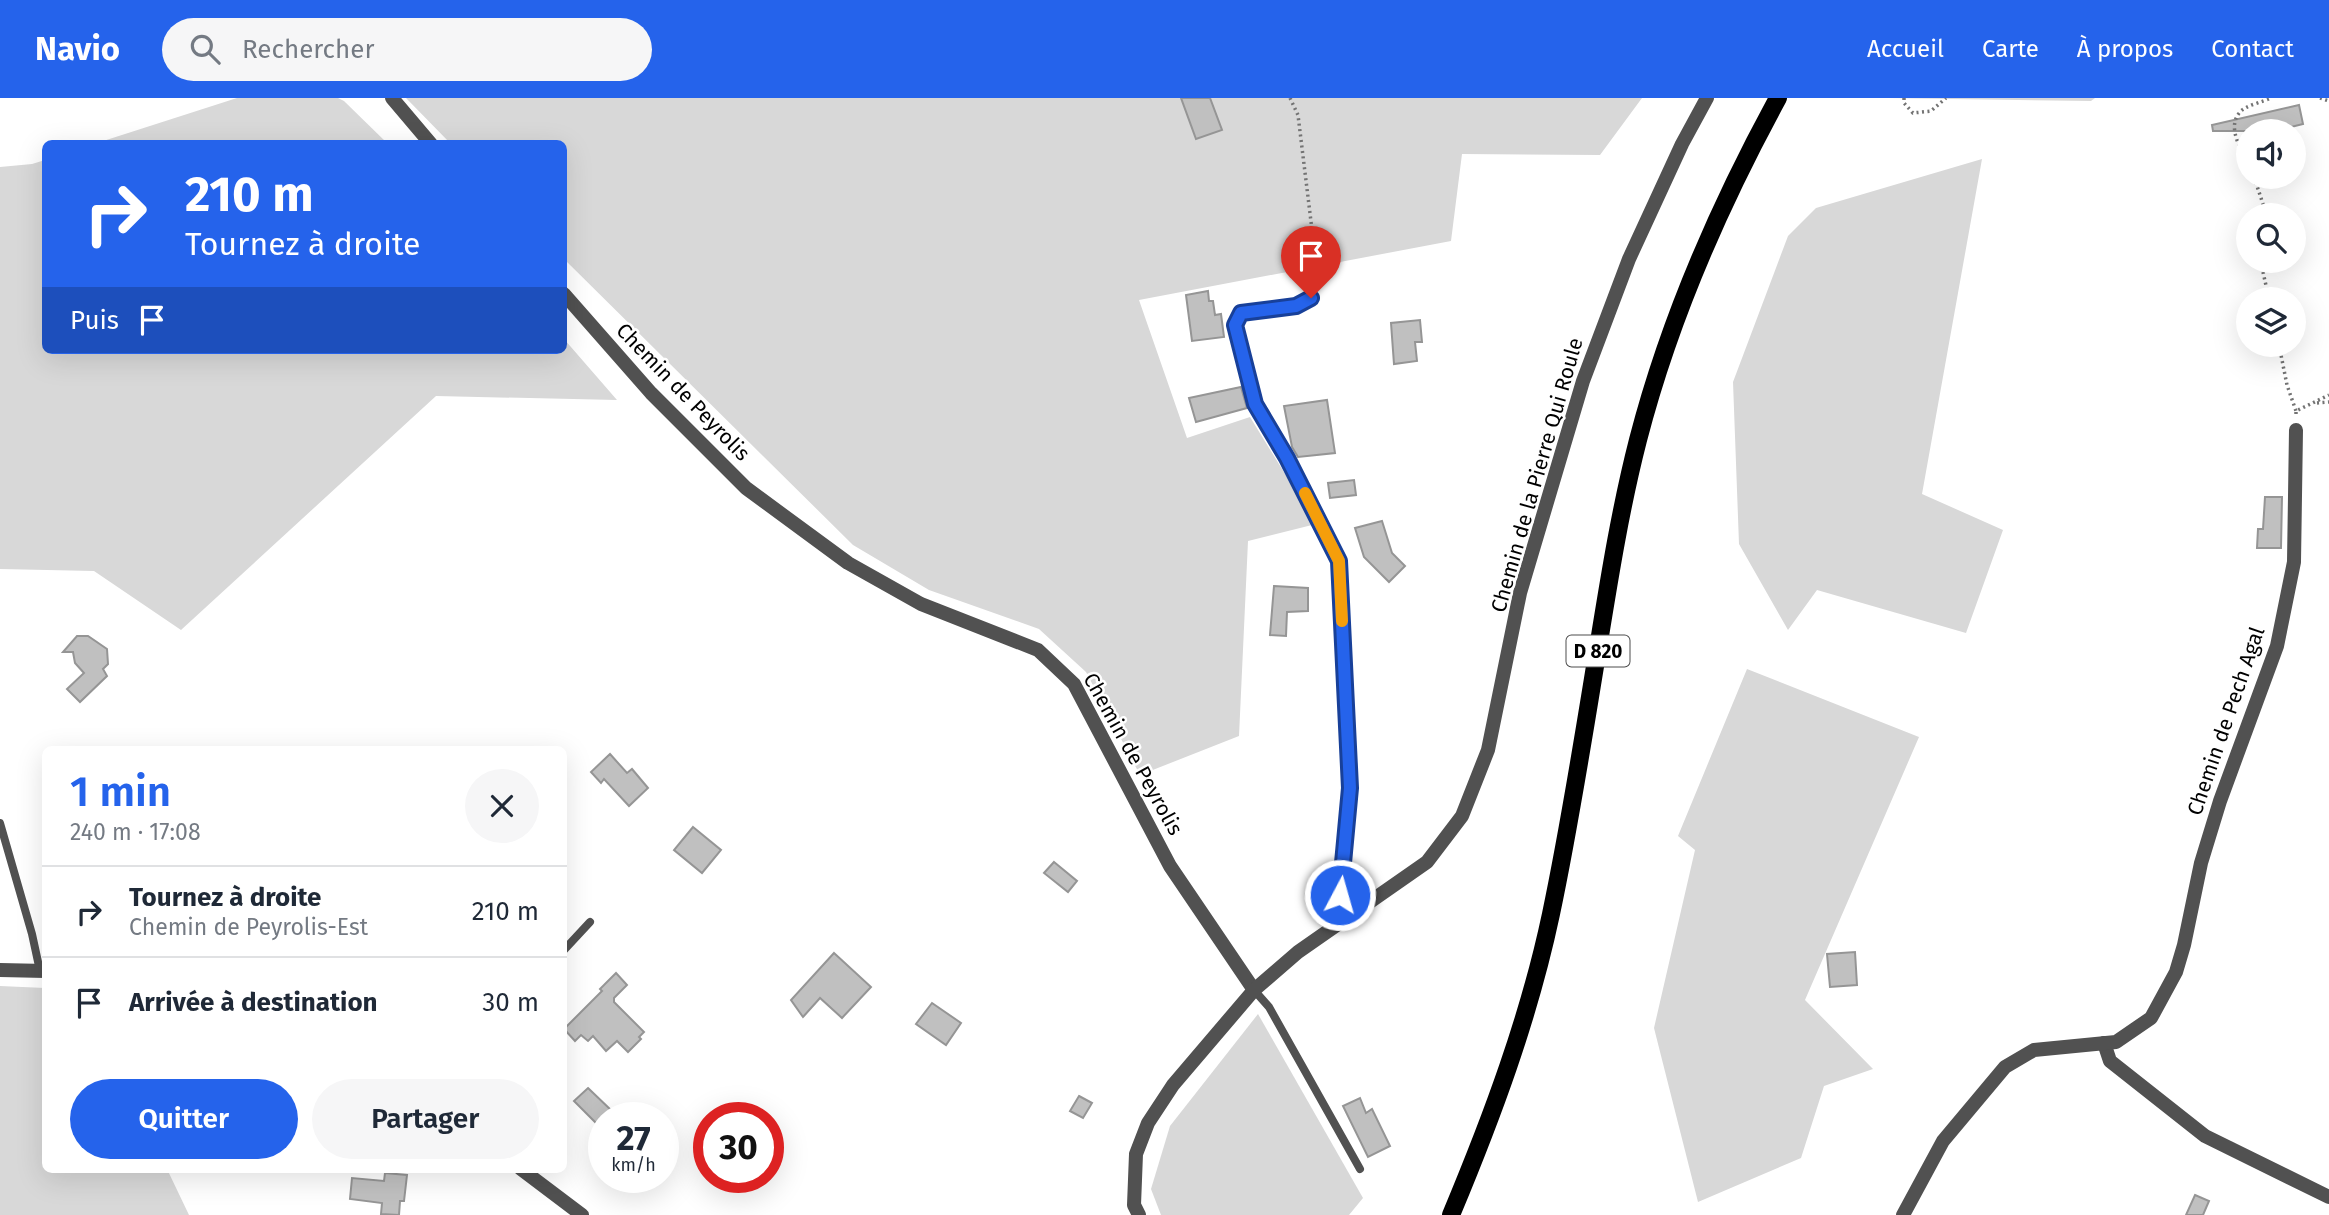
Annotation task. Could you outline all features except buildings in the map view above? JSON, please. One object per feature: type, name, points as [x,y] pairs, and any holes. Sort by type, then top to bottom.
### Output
[{"type":"main road","name":"D 820","points":[[1451,1215],[1485,1135],[1522,1027],[1550,917],[1573,799],[1614,549],[1638,440],[1672,330],[1706,242],[1778,98]]},
{"type":"street","points":[[392,98],[428,140]]},
{"type":"street","name":"Chemin de la Pierre Qui Roule","points":[[1254,990],[1298,952],[1427,862],[1462,816],[1488,750],[1520,593],[1583,381],[1629,259],[1707,98]]},
{"type":"street","name":"Chemin de Peyrolis","points":[[567,297],[652,393],[747,488],[848,564],[921,604],[1038,650],[1074,684],[1170,866],[1254,990]]},
{"type":"street","points":[[1311,298],[1296,306],[1241,313],[1235,325],[1255,404],[1287,458],[1339,561],[1350,788],[1340,895],[1355,912]]},
{"type":"street","name":"Chemin de Pech Agal","points":[[1903,1215],[1943,1141],[2005,1067],[2034,1050],[2116,1042],[2151,1018],[2176,972],[2201,863],[2216,813],[2277,646],[2294,562],[2297,430]]},
{"type":"street","points":[[0,970],[42,971]]},
{"type":"street","points":[[1139,1215],[1134,1205],[1136,1154],[1148,1123],[1173,1085],[1254,990]]},
{"type":"street","points":[[2104,1043],[2110,1062],[2205,1136],[2329,1197]]},
{"type":"street","points":[[526,1173],[582,1215]]},
{"type":"lane","points":[[0,824],[42,968]]},
{"type":"lane","points":[[567,947],[590,922]]},
{"type":"lane","points":[[1254,990],[1269,1007],[1360,1170]]},
{"type":"path","points":[[1290,98],[1298,116],[1312,214],[1318,279],[1311,298]]},
{"type":"path","points":[[1905,98],[1904,103],[1913,113],[1931,111],[1946,98]]},
{"type":"path","points":[[2236,119],[2241,111],[2272,98]]},
{"type":"path","points":[[2320,98],[2329,101]]},
{"type":"path","points":[[2236,120],[2236,138]]},
{"type":"path","points":[[2281,357],[2296,411],[2297,430]]},
{"type":"path","points":[[2315,404],[2329,395]]},
{"type":"path","points":[[2296,411],[2329,402]]},
{"type":"shaded area","points":[[237,98],[338,98],[384,140],[106,140]]},
{"type":"shaded area","points":[[406,98],[1642,98],[1600,155],[1462,154],[1451,241],[1139,300],[1187,438],[1250,417],[1316,524],[1248,541],[1239,736],[1140,775],[1086,672],[1039,629],[929,590],[853,545],[567,262],[567,140],[447,140]]},
{"type":"shaded area","points":[[1888,98],[2095,98],[2091,101]]},
{"type":"shaded area","points":[[1982,159],[1922,494],[2003,530],[1966,633],[1817,590],[1788,630],[1739,544],[1733,382],[1788,236],[1816,208]]},
{"type":"shaded area","points":[[42,161],[42,354],[567,354],[567,342],[617,400],[436,396],[181,630],[94,571],[0,569],[0,167]]},
{"type":"shaded area","points":[[1747,669],[1919,737],[1805,1000],[1873,1069],[1824,1086],[1801,1158],[1698,1202],[1654,1028],[1695,850],[1678,836]]},
{"type":"shaded area","points":[[0,986],[42,988],[42,1173],[169,1173],[189,1215],[0,1215]]},
{"type":"shaded area","points":[[1258,1014],[1363,1198],[1349,1215],[1161,1215],[1151,1189],[1170,1126]]},
{"type":"slow traffic","points":[[1305,493],[1339,561],[1342,621]]},
{"type":"route","points":[[1311,298],[1296,306],[1241,313],[1235,325],[1255,404],[1287,458],[1339,561],[1350,788],[1340,895]]}]
